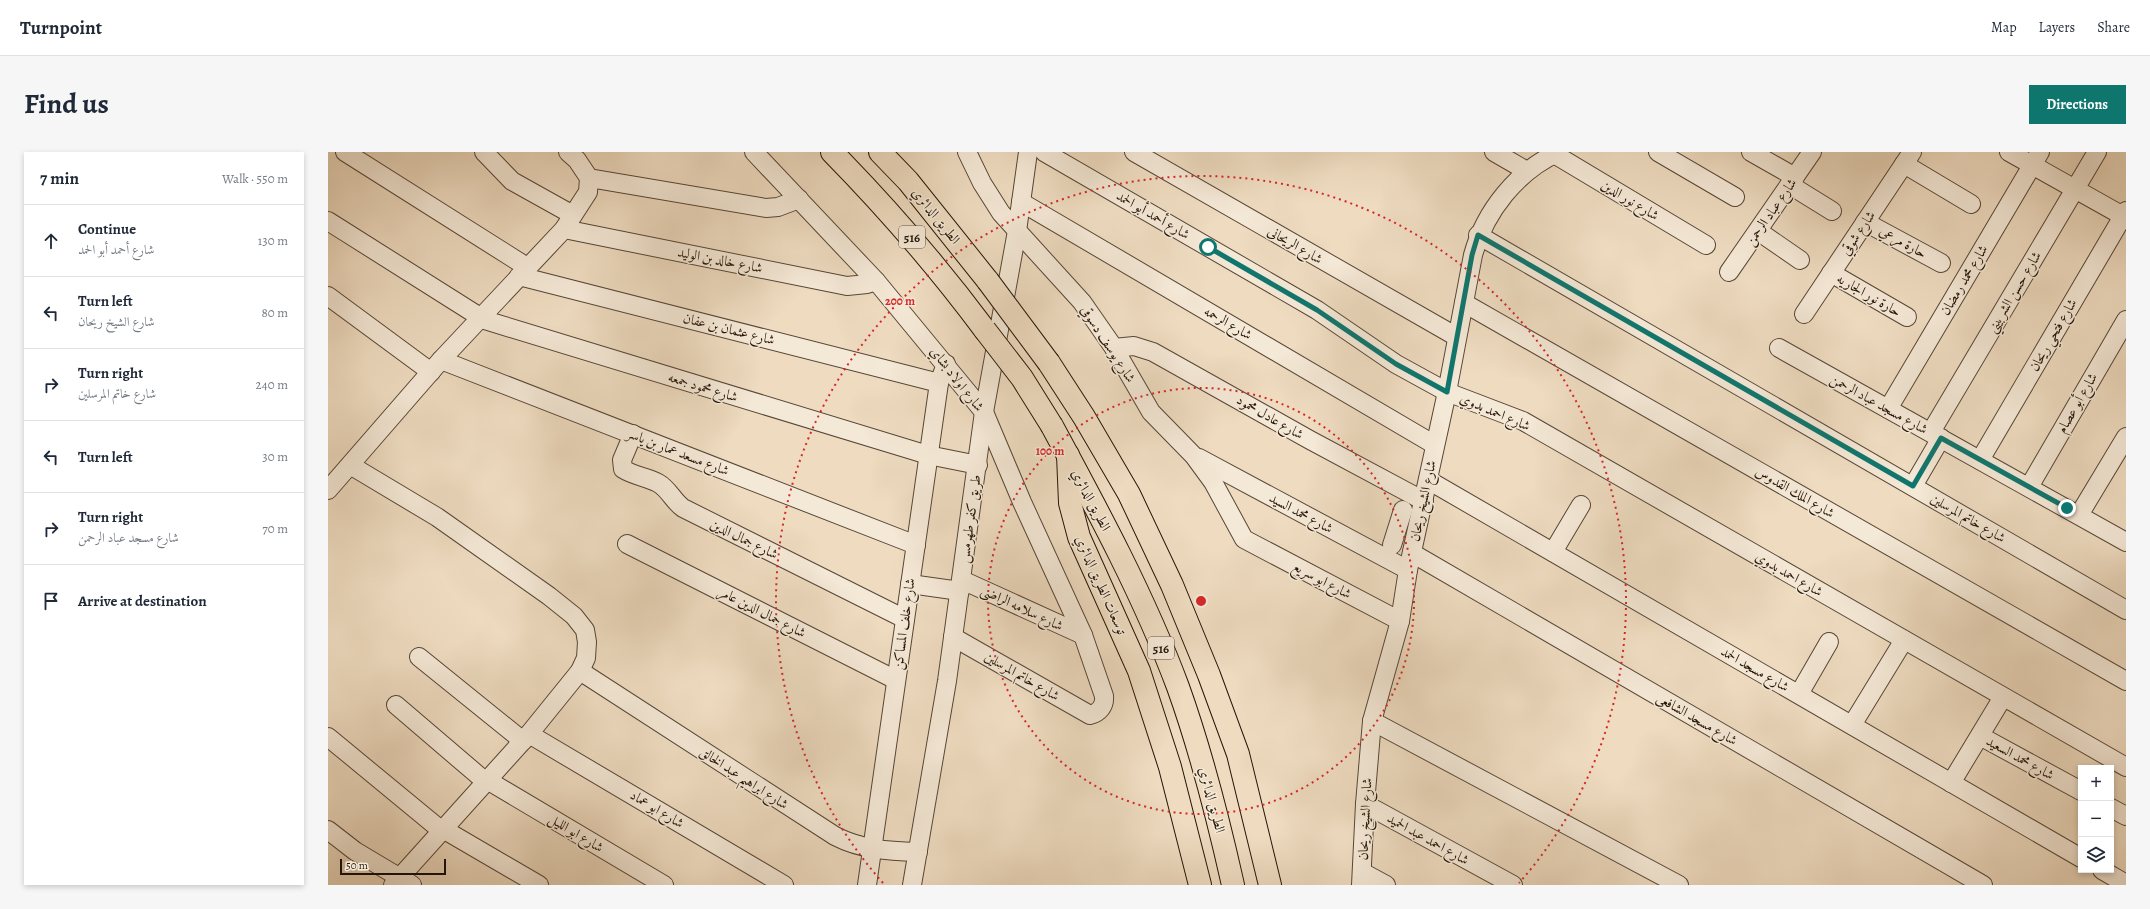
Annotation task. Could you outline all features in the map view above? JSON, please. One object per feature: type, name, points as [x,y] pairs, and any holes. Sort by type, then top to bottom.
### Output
[{"type":"main road","name":"الطريق الدائري","points":[[832,152],[908,232],[948,280],[1019,374],[1052,426],[1068,455],[1100,514],[1141,598],[1177,687],[1197,744],[1233,885]]},
{"type":"main road","name":"الطريق الدائري","points":[[880,152],[908,181],[988,281],[1049,363],[1084,417],[1129,494],[1172,585],[1209,675],[1238,754],[1268,877]]},
{"type":"main road","name":"توسعات الطريق الدائري","points":[[1068,455],[1070,503],[1079,538],[1122,630],[1139,671],[1180,803],[1200,885]]},
{"type":"main road","points":[[1268,877],[1280,885]]},
{"type":"street","name":"شارع عثمان بن عفان","points":[[345,152],[523,272],[939,383]]},
{"type":"street","name":"شارع خالد بن الوليد","points":[[484,152],[512,181],[568,222],[847,286],[863,285],[876,281]]},
{"type":"street","points":[[328,490],[436,366],[568,222],[588,192],[589,178],[568,152]]},
{"type":"street","name":"شارع اولاد بشاي","points":[[754,152],[876,281],[946,364],[984,412],[1022,502],[1083,636],[1104,696],[1101,709],[1090,715]]},
{"type":"street","name":"طريق كفر طهرمس","points":[[912,885],[954,637],[984,412],[1017,231],[1028,152]]},
{"type":"street","name":"شارع أحمد أبو الحمد","points":[[1044,152],[1317,310],[1378,353],[1447,392]]},
{"type":"street","name":"شارع الريحانى","points":[[1134,152],[1457,337]]},
{"type":"street","points":[[1494,152],[1527,171]]},
{"type":"street","points":[[1658,152],[1735,197]]},
{"type":"street","points":[[1751,152],[1792,180],[1832,211]]},
{"type":"street","name":"شارع عباد الرحمن","points":[[1729,272],[1812,152]]},
{"type":"street","points":[[2009,152],[2036,158],[2075,189],[2124,214]]},
{"type":"street","name":"شارع حسن الشربيني","points":[[1913,486],[1936,435],[2097,152]]},
{"type":"street","name":"شارع الشيخ ريحان","points":[[1362,878],[1365,804],[1372,721],[1400,621],[1412,555],[1447,392],[1472,255],[1478,235],[1492,212],[1508,191],[1527,171],[1556,153]]},
{"type":"street","name":"شارع نور الدين","points":[[1556,153],[1706,245]]},
{"type":"street","name":"شارع يوسف دسوقي","points":[[973,157],[991,198],[1017,231],[1082,302],[1114,348],[1151,412],[1194,456],[1222,496],[1244,539]]},
{"type":"street","points":[[1908,158],[1971,204]]},
{"type":"street","name":"شارع شوقي","points":[[1804,314],[1908,158]]},
{"type":"street","name":"شارع محمد رمضان","points":[[1888,409],[2036,158]]},
{"type":"street","points":[[589,178],[766,208],[778,207],[799,199]]},
{"type":"street","name":"شارع الرحمه","points":[[1021,202],[1435,445]]},
{"type":"street","name":"شارع فتحي ريحان","points":[[1980,460],[2124,214]]},
{"type":"street","name":"شارع محمود جمعه","points":[[328,221],[479,318],[928,455],[978,465]]},
{"type":"street","name":"حارة مرعي","points":[[1865,222],[1941,263]]},
{"type":"street","points":[[1758,231],[1800,260]]},
{"type":"street","name":"شارع خاتم المرسلين","points":[[1478,235],[2126,610]]},
{"type":"street","name":"حارة نور الجاريه","points":[[1831,273],[1907,317]]},
{"type":"street","name":"شارع مسعد عمار بن ياسر","points":[[328,296],[436,366],[633,434],[916,545]]},
{"type":"street","name":"شارع الملك القدوس","points":[[1464,303],[2126,681]]},
{"type":"street","name":"شارع أبو عصام","points":[[2028,487],[2126,320]]},
{"type":"street","name":"شارع عادل محمود","points":[[1114,348],[1134,346],[1153,352],[1310,440],[1424,500]]},
{"type":"street","name":"شارع مسجد عباد الرحمن","points":[[1778,348],[2126,542]]},
{"type":"street","name":"شارع خلف المساكن","points":[[867,885],[928,455],[939,383],[946,364]]},
{"type":"street","name":"شارع احمد بدوي","points":[[1447,392],[1523,421],[2126,767]]},
{"type":"street","name":"شارع جمال الدين","points":[[633,434],[622,460],[623,469],[658,483],[665,488],[675,502],[683,508],[905,619]]},
{"type":"street","points":[[2079,515],[2126,437]]},
{"type":"street","name":"شارع محمد السيد","points":[[1194,456],[1412,555]]},
{"type":"street","points":[[328,830],[354,851],[401,883],[442,830],[526,737],[580,671],[586,658],[587,642],[584,630],[574,616],[549,596],[437,517],[350,465]]},
{"type":"street","name":"شارع مسجد الحمد","points":[[1428,480],[2078,856]]},
{"type":"street","points":[[1553,552],[1581,506]]},
{"type":"street","points":[[1403,510],[1394,540],[1412,555]]},
{"type":"street","name":"شارع ابو سريع","points":[[1244,539],[1400,621]]},
{"type":"street","name":"شارع جمال الدين عامر","points":[[627,544],[896,680]]},
{"type":"street","name":"شارع مسجد الشافعى","points":[[1412,555],[1982,885]]},
{"type":"street","name":"شارع سلامه الراضى","points":[[910,584],[961,585],[1083,636]]},
{"type":"street","name":"شارع خاتم المرسلين","points":[[954,637],[1090,715]]},
{"type":"street","points":[[1852,725],[1904,640]]},
{"type":"street","points":[[1799,694],[1829,642]]},
{"type":"street","name":"شارع ابو عماد","points":[[419,657],[526,737],[784,885]]},
{"type":"street","name":"شارع ابراهيم عبد الخالق","points":[[580,671],[828,832],[846,842],[872,850],[918,852]]},
{"type":"street","points":[[1952,783],[2003,696]]},
{"type":"street","name":"شارع ابو الليل","points":[[396,705],[486,781],[664,885]]},
{"type":"street","points":[[1372,721],[1679,885]]},
{"type":"street","points":[[328,736],[442,830],[539,885]]},
{"type":"street","name":"شارع محمد السعيد","points":[[1980,736],[2078,789]]},
{"type":"street","name":"شارع احمد عبد الحميد","points":[[1365,804],[1513,885]]},
{"type":"street","points":[[2114,810],[2126,816]]},
{"type":"street","points":[[2107,873],[2126,884]]},
{"type":"street","points":[[1362,878],[1386,885]]},
{"type":"route","points":[[1208,247],[1317,310],[1378,353],[1447,392],[1472,255],[1478,235],[1913,486],[1941,438],[2067,508]]}]
